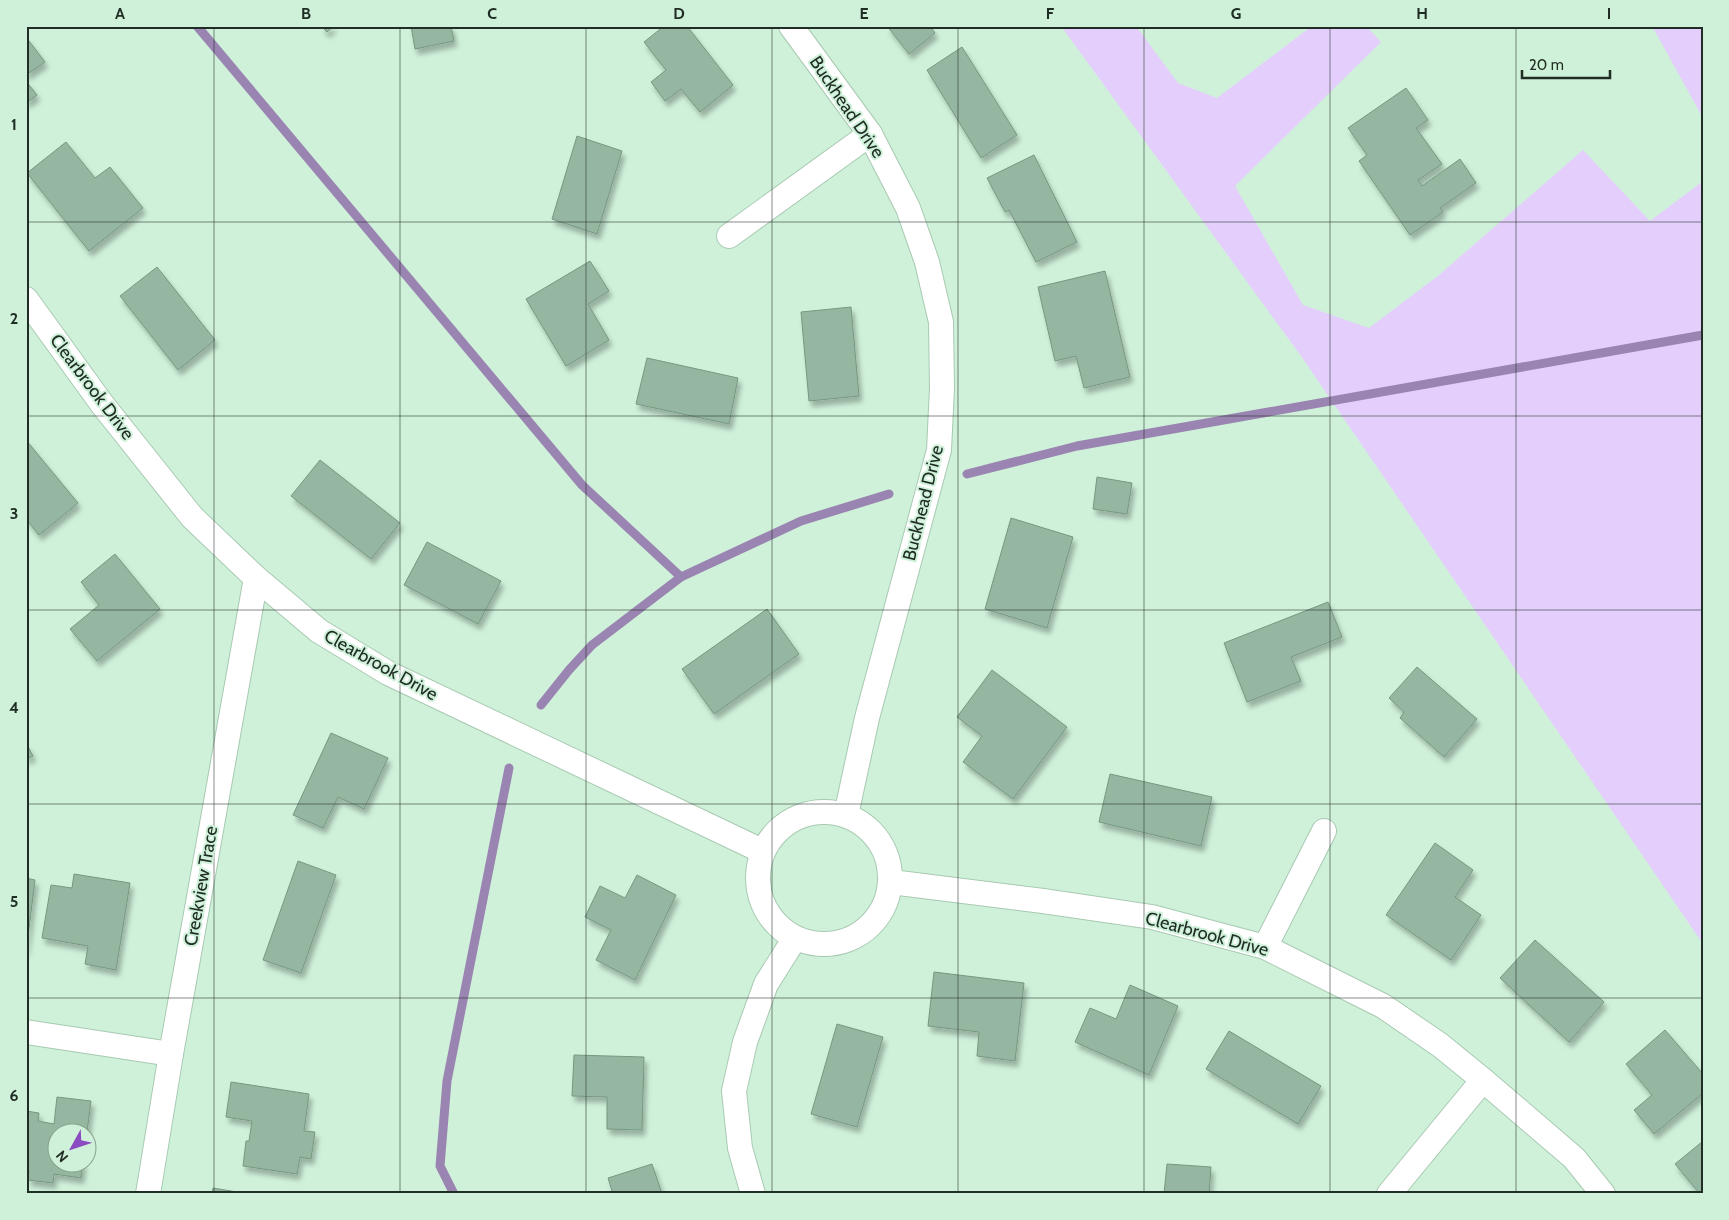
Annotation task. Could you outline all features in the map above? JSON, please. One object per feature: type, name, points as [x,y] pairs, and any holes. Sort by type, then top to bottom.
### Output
[{"type":"street","name":"Buckhead Drive","points":[[791,26],[870,134],[908,208],[928,262],[941,322],[942,388],[939,450],[868,718],[846,815]]},
{"type":"street","points":[[729,236],[870,134]]},
{"type":"street","name":"Clearbrook Drive","points":[[26,299],[102,404],[192,517],[256,578],[319,630],[388,673],[762,851]]},
{"type":"street","name":"Creekview Trace","points":[[148,1194],[171,1054],[256,578]]},
{"type":"street","points":[[821,812],[846,815],[860,822],[873,833],[887,856],[891,882],[886,904],[875,922],[855,938],[831,945],[813,944],[795,938],[783,931],[772,920],[762,904],[757,887],[758,868],[762,851],[780,828],[803,814],[821,812]]},
{"type":"street","points":[[1266,947],[1324,831]]},
{"type":"street","name":"Clearbrook Drive","points":[[891,882],[1152,917],[1266,947],[1383,1006],[1440,1045],[1574,1158],[1603,1194]]},
{"type":"street","points":[[753,1194],[740,1148],[734,1091],[745,1042],[766,984],[795,938]]},
{"type":"street","points":[[26,1032],[171,1054]]},
{"type":"street","points":[[1389,1194],[1483,1080]]},
{"type":"shaded area","points":[[1061,26],[1136,26],[1178,83],[1217,98],[1312,26],[1366,26],[1381,42],[1235,186],[1303,305],[1369,328],[1439,275],[1583,150],[1650,221],[1703,181],[1703,944],[1301,356]]},
{"type":"shaded area","points":[[1652,26],[1703,26],[1703,118]]},
{"type":"building","points":[[321,26],[334,26],[327,32]]},
{"type":"building","points":[[411,26],[451,26],[454,41],[415,49]]},
{"type":"building","points":[[664,26],[687,26],[733,85],[700,112],[681,89],[665,101],[651,82],[666,70],[644,42]]},
{"type":"building","points":[[887,26],[930,26],[935,33],[909,54]]},
{"type":"building","points":[[26,37],[45,62],[26,75]]},
{"type":"building","points":[[962,47],[1017,135],[981,158],[927,70]]},
{"type":"building","points":[[26,81],[37,95],[26,103]]},
{"type":"building","points":[[1406,88],[1428,120],[1416,128],[1442,164],[1418,180],[1422,186],[1460,159],[1476,183],[1440,208],[1443,212],[1410,235],[1359,161],[1367,155],[1348,128]]},
{"type":"building","points":[[577,136],[622,151],[597,234],[552,219]]},
{"type":"building","points":[[66,142],[95,178],[110,167],[143,208],[89,251],[27,173]]},
{"type":"building","points":[[1034,155],[1077,242],[1036,262],[1009,210],[1005,212],[987,178]]},
{"type":"building","points":[[590,261],[609,291],[588,304],[609,340],[566,366],[526,299]]},
{"type":"building","points":[[157,267],[215,340],[178,370],[120,296]]},
{"type":"building","points":[[1105,271],[1130,377],[1084,388],[1076,356],[1055,361],[1038,287]]},
{"type":"building","points":[[851,307],[859,396],[809,401],[801,312]]},
{"type":"building","points":[[647,358],[738,378],[729,424],[636,404]]},
{"type":"building","points":[[26,440],[78,503],[39,535],[26,519]]},
{"type":"building","points":[[320,460],[400,523],[371,559],[291,496]]},
{"type":"building","points":[[1097,477],[1132,483],[1127,514],[1093,509]]},
{"type":"building","points":[[1011,518],[1073,537],[1047,628],[985,609]]},
{"type":"building","points":[[427,542],[501,581],[478,624],[404,585]]},
{"type":"building","points":[[115,554],[160,609],[97,661],[70,629],[99,605],[81,582]]},
{"type":"building","points":[[1328,602],[1342,637],[1291,657],[1301,681],[1247,702],[1224,643]]},
{"type":"building","points":[[767,609],[799,654],[714,714],[682,669]]},
{"type":"building","points":[[1417,667],[1477,719],[1444,757],[1400,718],[1404,712],[1389,698]]},
{"type":"building","points":[[992,670],[1067,727],[1013,799],[963,762],[982,736],[957,717]]},
{"type":"building","points":[[331,733],[388,758],[364,809],[338,797],[323,828],[293,815]]},
{"type":"building","points":[[26,743],[33,756],[26,759]]},
{"type":"building","points":[[1110,774],[1212,797],[1201,846],[1099,822]]},
{"type":"building","points":[[1435,843],[1473,870],[1455,897],[1481,915],[1451,960],[1386,915]]},
{"type":"building","points":[[298,861],[336,875],[301,973],[263,960]]},
{"type":"building","points":[[74,874],[130,883],[116,970],[85,964],[88,946],[42,938],[51,885],[72,888]]},
{"type":"building","points":[[637,875],[676,895],[635,980],[596,960],[611,930],[585,917],[600,886],[625,898]]},
{"type":"building","points":[[26,878],[35,880],[26,952]]},
{"type":"building","points":[[1535,940],[1604,1002],[1569,1042],[1500,978]]},
{"type":"building","points":[[934,972],[1024,983],[1015,1061],[977,1056],[979,1032],[928,1026]]},
{"type":"building","points":[[1130,985],[1178,1006],[1149,1075],[1075,1042],[1090,1008],[1116,1019]]},
{"type":"building","points":[[837,1024],[883,1037],[857,1127],[811,1114]]},
{"type":"building","points":[[1665,1030],[1703,1074],[1703,1093],[1654,1134],[1634,1110],[1652,1095],[1626,1064]]},
{"type":"building","points":[[1229,1031],[1321,1086],[1298,1124],[1206,1069]]},
{"type":"building","points":[[574,1055],[644,1057],[642,1130],[607,1129],[607,1097],[572,1096]]},
{"type":"building","points":[[231,1082],[309,1094],[304,1131],[315,1132],[311,1159],[300,1157],[297,1174],[243,1166],[246,1141],[249,1141],[252,1121],[226,1117]]},
{"type":"building","points":[[57,1097],[91,1101],[88,1122],[54,1122]]},
{"type":"building","points":[[26,1111],[39,1113],[38,1121],[48,1123],[48,1172],[82,1172],[81,1178],[54,1174],[53,1183],[28,1180],[29,1171],[26,1171]]},
{"type":"building","points":[[1703,1141],[1703,1194],[1700,1194],[1675,1164]]},
{"type":"building","points":[[652,1164],[662,1194],[613,1194],[608,1178]]},
{"type":"building","points":[[1167,1164],[1211,1167],[1209,1194],[1164,1194]]},
{"type":"building","points":[[213,1188],[243,1193],[250,1194],[212,1194]]},
{"type":"waterway","points":[[197,26],[582,485],[681,577]]},
{"type":"waterway","points":[[967,474],[1077,446],[1703,335]]},
{"type":"waterway","points":[[541,705],[592,645],[681,577],[801,521],[889,494]]},
{"type":"waterway","points":[[454,1194],[440,1166],[447,1081],[509,768]]}]
